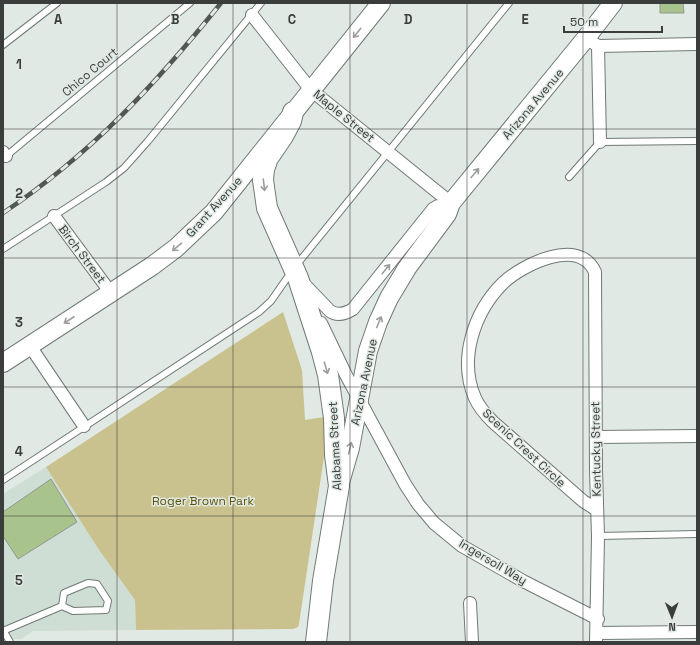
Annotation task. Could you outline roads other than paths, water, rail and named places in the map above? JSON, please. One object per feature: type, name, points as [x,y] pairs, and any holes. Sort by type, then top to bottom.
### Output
[{"type":"main road","name":"Grant Avenue","points":[[3,363],[164,257],[189,237],[214,212],[381,3]]},
{"type":"main road","name":"Arizona Avenue","points":[[339,486],[350,448],[368,351],[378,322],[389,298],[407,268],[447,214],[451,203],[592,42],[613,3]]},
{"type":"main road","name":"Alabama Street","points":[[293,112],[291,121],[283,136],[268,158],[264,169],[263,180],[267,208],[296,273],[328,375],[334,418],[335,455],[339,486],[323,581],[316,642]]},
{"type":"street","name":"Maple Street","points":[[252,15],[311,90],[451,203]]},
{"type":"street","points":[[600,142],[592,42],[697,44]]},
{"type":"street","name":"Arizona Avenue","points":[[296,273],[330,311],[334,313],[347,313],[353,310],[434,209],[438,206],[451,203]]},
{"type":"street","name":"Birch Street","points":[[54,216],[111,292]]},
{"type":"street","name":"Scenic Crest Circle","points":[[587,260],[572,255],[555,256],[534,263],[514,274],[503,284],[487,302],[478,318],[470,348],[468,373],[475,399],[483,412],[583,501],[597,510]]},
{"type":"street","name":"Kentucky Street","points":[[587,260],[592,265],[595,272],[598,536],[598,619],[596,637]]},
{"type":"street","name":"Alabama Street","points":[[296,273],[359,400]]},
{"type":"street","points":[[30,346],[84,426]]},
{"type":"street","name":"Ingersoll Way","points":[[359,400],[405,484],[418,504],[434,523],[462,546],[523,581],[598,619]]},
{"type":"street","points":[[596,437],[697,436]]},
{"type":"street","points":[[470,602],[472,642]]},
{"type":"street","points":[[596,637],[697,632]]},
{"type":"lane","points":[[3,45],[57,3]]},
{"type":"lane","name":"Chico Court","points":[[4,156],[190,3]]},
{"type":"lane","points":[[3,249],[106,182],[124,168],[148,141],[261,3]]},
{"type":"lane","points":[[3,480],[259,312],[296,273],[388,152],[509,3]]},
{"type":"lane","points":[[569,177],[600,142],[697,142]]},
{"type":"lane","points":[[598,536],[697,534]]},
{"type":"lane","points":[[10,642],[3,631],[62,606],[73,611],[106,610],[108,601],[97,584],[88,583],[64,592],[62,606]]},
{"type":"railway","points":[[3,213],[65,167],[120,117],[171,62],[221,3]]},
{"type":"park label","name":"Roger Brown Park","points":[[203,501]]}]
